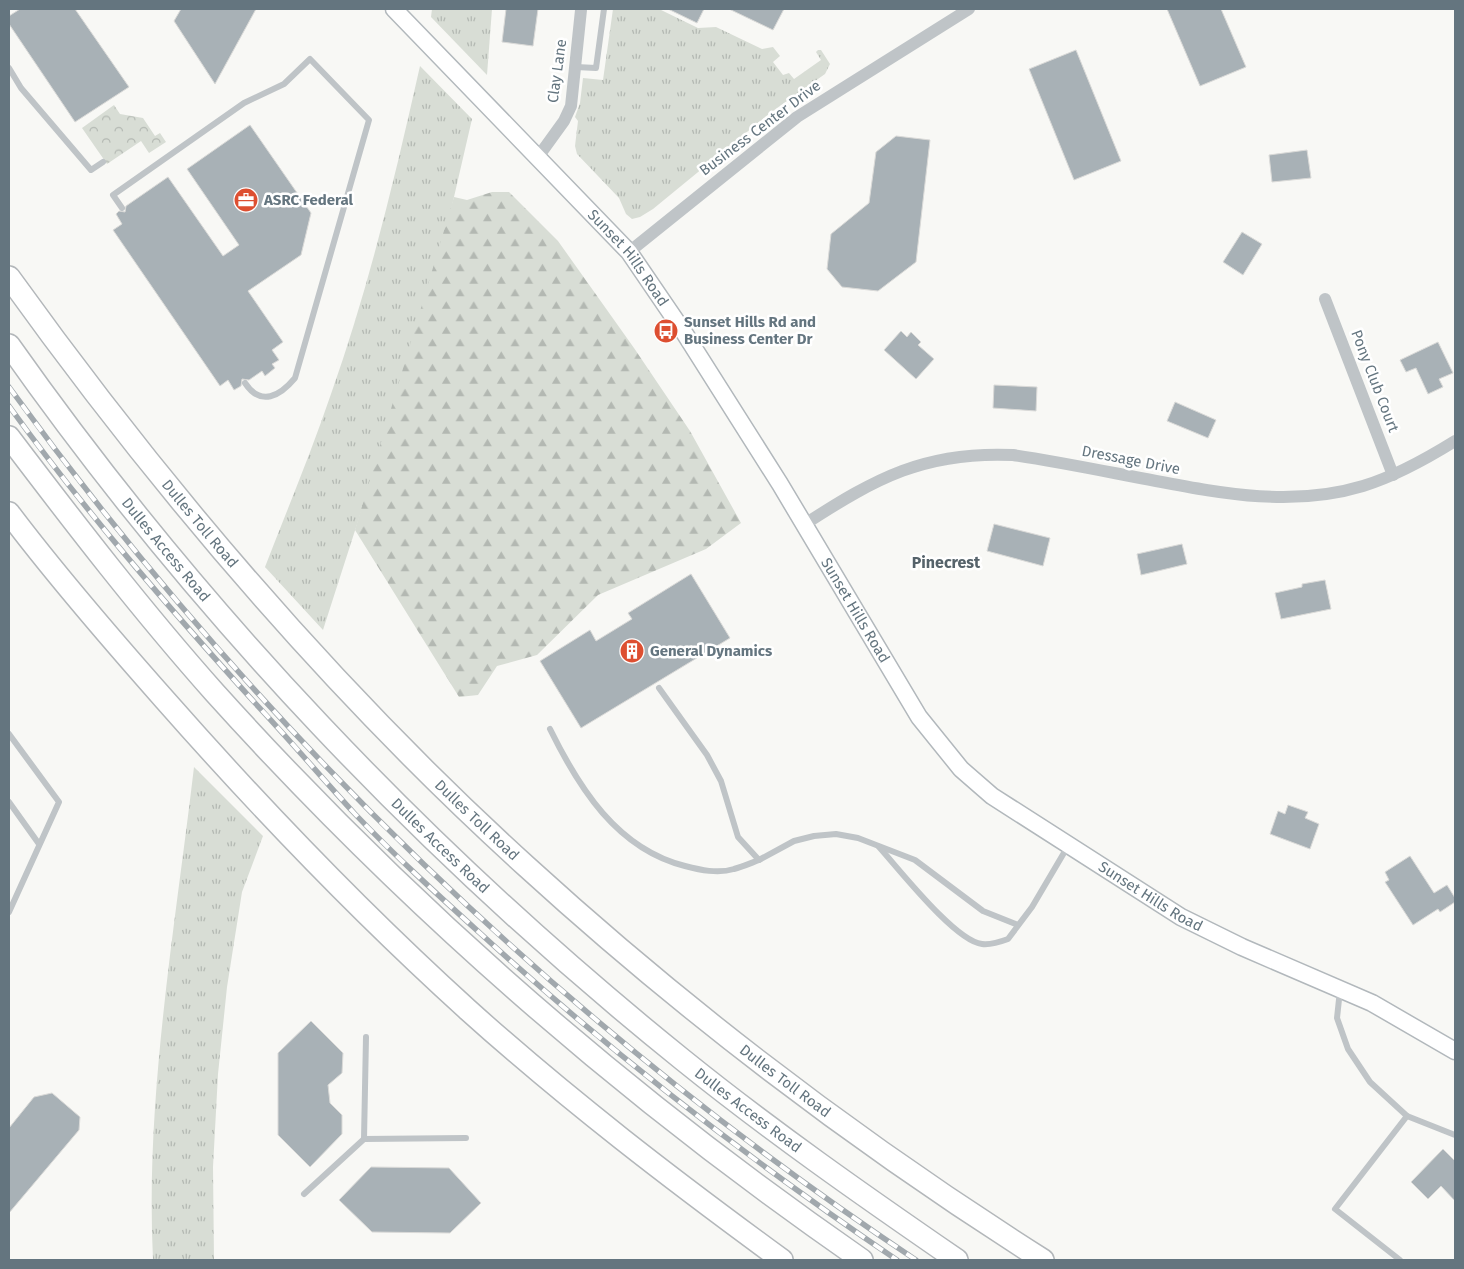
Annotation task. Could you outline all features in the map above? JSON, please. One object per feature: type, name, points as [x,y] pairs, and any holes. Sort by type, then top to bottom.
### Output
[{"type":"highway","name":"Dulles Toll Road","points":[[9,277],[136,446],[246,578],[319,660],[460,805],[578,913],[668,989],[830,1116],[970,1214],[1043,1260]]},
{"type":"highway","name":"Dulles Access Road","points":[[9,345],[96,462],[232,628],[402,810],[482,886],[600,991],[684,1061],[851,1188],[957,1260]]},
{"type":"highway","points":[[9,437],[107,563],[213,690],[287,770],[407,891],[549,1019],[680,1128],[862,1260]]},
{"type":"highway","points":[[9,513],[108,635],[201,741],[276,824],[368,915],[520,1055],[667,1175],[782,1260]]},
{"type":"main road","name":"Sunset Hills Road","points":[[394,9],[629,252],[685,334],[805,524],[909,701],[948,755],[992,796],[1182,917],[1242,947],[1380,1007],[1455,1051]]},
{"type":"street","name":"Business Center Drive","points":[[629,252],[796,117],[969,9]]},
{"type":"street","name":"Clay Lane","points":[[538,157],[564,121],[571,106],[580,10]]},
{"type":"street","name":"Pony Club Court","points":[[1325,299],[1393,475]]},
{"type":"street","name":"Dressage Drive","points":[[805,524],[867,485],[898,471],[946,458],[984,454],[1022,456],[1204,490],[1270,498],[1333,493],[1393,475],[1455,441]]},
{"type":"lane","points":[[576,66],[596,68],[604,9]]},
{"type":"lane","points":[[122,208],[113,195],[244,103],[284,84],[310,59],[369,120],[295,378],[286,389],[273,396],[264,398],[251,393],[245,383]]},
{"type":"lane","points":[[9,68],[21,88],[91,170],[103,162]]},
{"type":"lane","points":[[659,688],[707,755],[721,781],[738,837],[759,860]]},
{"type":"lane","points":[[550,729],[565,761],[598,808],[617,830],[639,848],[670,863],[704,871],[732,870],[759,860],[794,841],[814,836],[836,834],[858,838],[915,860],[983,912],[1018,925]]},
{"type":"lane","points":[[9,734],[59,802],[9,912]]},
{"type":"lane","points":[[9,802],[39,844]]},
{"type":"lane","points":[[878,846],[951,926],[965,938],[982,944],[996,943],[1008,939],[1068,846]]},
{"type":"lane","points":[[1340,989],[1337,1018],[1348,1049],[1370,1082],[1407,1116],[1455,1135]]},
{"type":"lane","points":[[364,1139],[366,1037]]},
{"type":"lane","points":[[1400,1260],[1335,1209],[1407,1116]]},
{"type":"lane","points":[[304,1194],[364,1139],[466,1138]]},
{"type":"green space","points":[[432,9],[492,9],[487,75],[431,17]]},
{"type":"green space","points":[[613,9],[659,9],[698,28],[716,27],[762,49],[773,47],[780,56],[773,62],[783,75],[789,73],[794,79],[821,60],[816,52],[818,50],[821,50],[830,64],[825,74],[770,113],[653,209],[640,217],[632,219],[626,214],[619,198],[577,154],[575,146],[578,121],[575,117],[580,103],[583,78],[603,80]]},
{"type":"green space","points":[[420,66],[472,119],[433,288],[323,630],[265,567],[307,460],[345,354],[391,190]]},
{"type":"green space","points":[[114,105],[120,114],[143,118],[155,136],[160,133],[166,142],[149,153],[141,141],[107,164],[82,128]]},
{"type":"green space","points":[[492,192],[509,192],[558,241],[690,431],[741,523],[706,549],[598,595],[537,655],[497,666],[478,695],[459,697],[355,530],[454,197],[467,200]]},
{"type":"green space","points":[[194,767],[263,836],[242,892],[227,987],[218,1074],[213,1167],[214,1260],[153,1260],[153,1137],[157,1075]]},
{"type":"building","points":[[20,9],[75,9],[129,87],[75,122],[9,24],[9,16]]},
{"type":"building","points":[[181,9],[256,9],[215,84],[174,21]]},
{"type":"building","points":[[506,9],[538,9],[533,46],[502,42]]},
{"type":"building","points":[[668,9],[704,9],[697,23]]},
{"type":"building","points":[[729,9],[784,9],[773,30]]},
{"type":"building","points":[[1167,9],[1221,9],[1246,67],[1200,86]]},
{"type":"building","points":[[1076,50],[1121,161],[1074,180],[1029,69]]},
{"type":"building","points":[[250,125],[311,213],[301,255],[248,291],[283,342],[272,350],[279,360],[272,364],[275,368],[265,376],[262,371],[249,380],[242,379],[241,386],[234,390],[228,380],[220,386],[113,230],[122,224],[116,214],[119,211],[125,212],[126,206],[168,177],[223,256],[239,245],[187,169]]},
{"type":"building","points":[[896,136],[930,140],[916,262],[878,291],[842,287],[827,269],[831,234],[869,203],[876,152]]},
{"type":"building","points":[[1307,150],[1311,178],[1272,182],[1269,155]]},
{"type":"building","points":[[1242,232],[1262,244],[1243,275],[1223,262]]},
{"type":"building","points":[[901,331],[907,337],[911,332],[921,342],[918,345],[934,359],[916,379],[884,350]]},
{"type":"building","points":[[1438,342],[1453,373],[1439,379],[1443,387],[1428,394],[1416,368],[1406,372],[1400,360]]},
{"type":"building","points":[[994,385],[1037,387],[1036,411],[993,408]]},
{"type":"building","points":[[1175,402],[1216,420],[1208,438],[1167,421]]},
{"type":"building","points":[[994,524],[1050,538],[1043,566],[987,551]]},
{"type":"building","points":[[1182,544],[1187,564],[1141,575],[1137,554]]},
{"type":"building","name":"General Dynamics","points":[[691,574],[730,638],[581,728],[540,661],[590,630],[596,641],[632,619],[628,613]]},
{"type":"building","points":[[1325,580],[1331,609],[1281,619],[1275,593],[1302,587],[1302,584]]},
{"type":"building","points":[[1288,805],[1308,812],[1305,818],[1319,824],[1310,849],[1270,834],[1278,811],[1285,814]]},
{"type":"building","points":[[1410,856],[1434,893],[1447,885],[1455,898],[1455,902],[1440,912],[1438,909],[1413,925],[1385,882],[1389,880],[1385,872]]},
{"type":"building","points":[[311,1021],[343,1053],[342,1073],[328,1085],[330,1103],[342,1115],[342,1134],[310,1167],[278,1135],[278,1053]]},
{"type":"building","points":[[52,1093],[80,1117],[79,1130],[9,1213],[9,1128],[34,1097]]},
{"type":"building","points":[[1443,1149],[1455,1161],[1455,1201],[1441,1186],[1428,1199],[1411,1182]]},
{"type":"building","points":[[371,1167],[449,1168],[481,1203],[450,1233],[372,1232],[339,1200]]},
{"type":"railway","points":[[9,387],[105,513],[206,635],[312,752],[423,864],[540,971],[661,1073],[786,1169],[916,1260]]},
{"type":"railway","points":[[9,406],[97,521],[159,595],[355,814],[401,860],[530,978],[631,1063],[735,1145],[897,1260]]},
{"type":"place","name":"ASRC Federal","points":[[246,200]]},
{"type":"place","name":"Sunset Hills Rd and Business Center Dr","points":[[666,331]]},
{"type":"place","name":"General Dynamics","points":[[632,651]]},
{"type":"district","name":"Pinecrest","points":[[946,562]]}]
